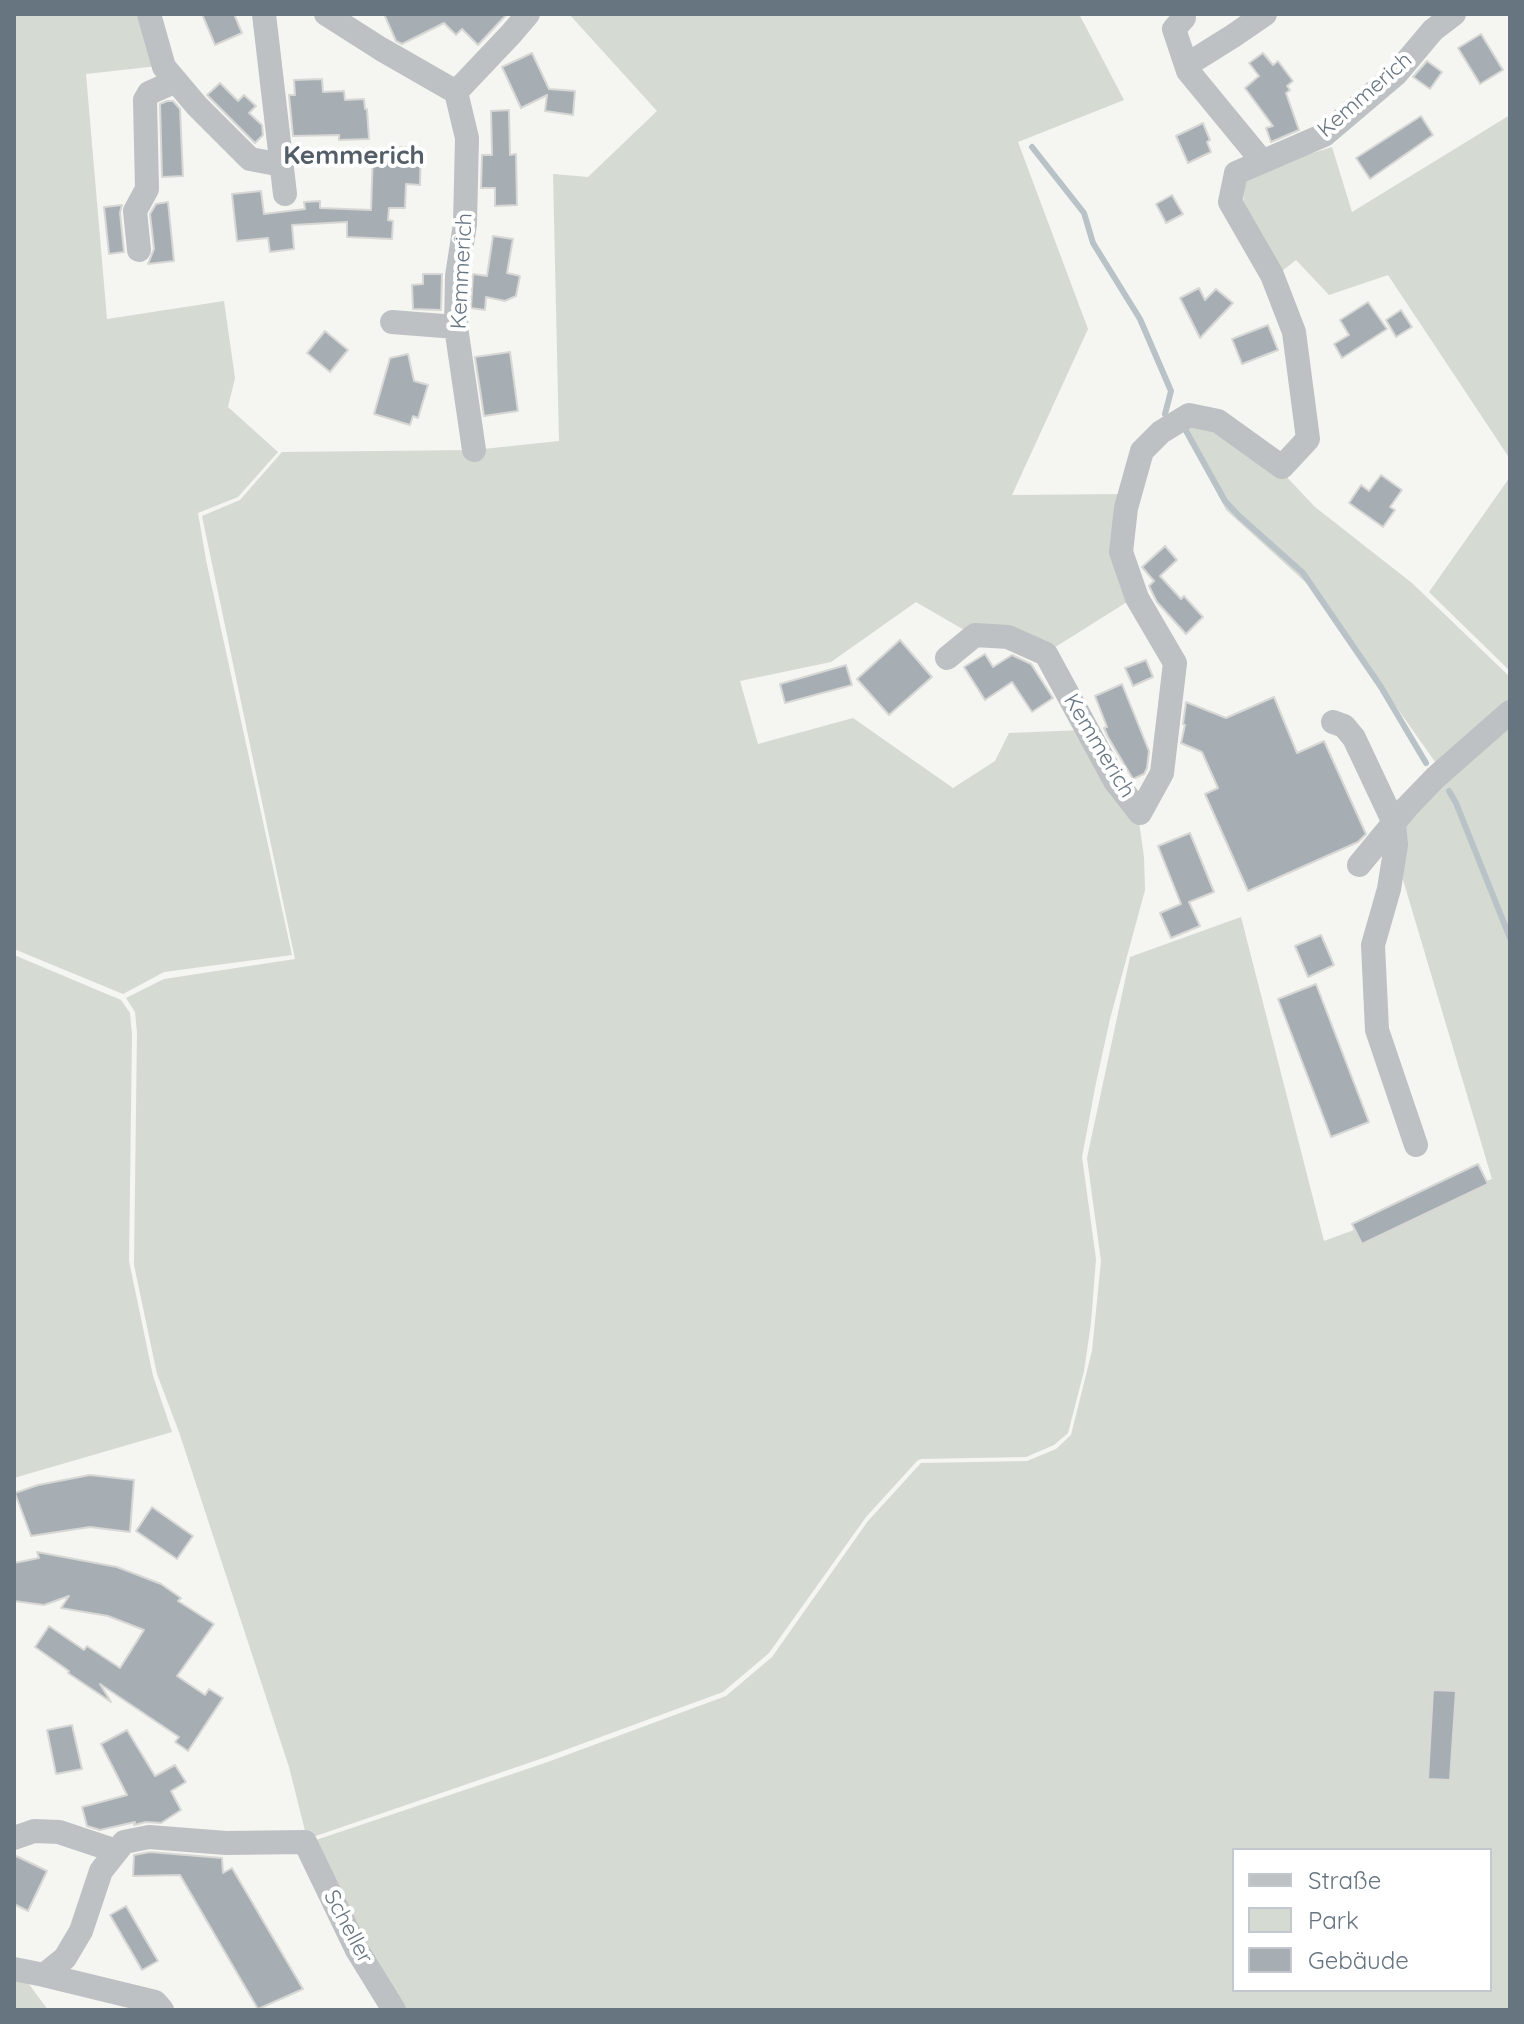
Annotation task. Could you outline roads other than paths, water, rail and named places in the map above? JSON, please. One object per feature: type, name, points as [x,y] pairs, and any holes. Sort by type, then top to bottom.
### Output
[{"type":"street","points":[[149,14],[164,67],[197,106],[250,159],[282,165]]},
{"type":"street","points":[[264,14],[285,194]]},
{"type":"street","points":[[326,14],[456,92],[528,14]]},
{"type":"street","points":[[1188,71],[1193,61],[1265,14]]},
{"type":"street","name":"Kemmerich","points":[[947,658],[975,635],[1008,637],[1046,654],[1115,781],[1140,813],[1162,773],[1175,663],[1137,598],[1121,552],[1126,508],[1142,451],[1161,432],[1189,415],[1218,421],[1282,467],[1308,439],[1294,332],[1272,275],[1230,202],[1236,173],[1324,135],[1396,74],[1433,30],[1454,14]]},
{"type":"street","points":[[1184,18],[1174,29],[1188,71],[1262,161]]},
{"type":"street","points":[[139,250],[135,211],[147,189],[145,100],[149,93],[176,81]]},
{"type":"street","name":"Kemmerich","points":[[456,92],[467,138],[465,224],[457,276],[456,327],[474,450]]},
{"type":"street","points":[[392,322],[456,327]]},
{"type":"street","points":[[1359,865],[1436,777],[1510,712]]},
{"type":"street","points":[[1333,722],[1344,726],[1354,738],[1394,823],[1396,845],[1389,889],[1373,945],[1377,1030],[1416,1145]]},
{"type":"street","points":[[14,1838],[34,1831],[59,1832],[116,1851],[101,1871],[81,1931],[73,1945],[65,1958],[44,1975]]},
{"type":"street","name":"Scheller","points":[[116,1851],[124,1842],[149,1837],[226,1843],[305,1842],[357,1950],[394,2010]]},
{"type":"street","points":[[14,1969],[155,2002],[162,2010]]},
{"type":"waterway","points":[[1032,147],[1084,213],[1093,243],[1140,319],[1171,391],[1165,414]]},
{"type":"waterway","points":[[1185,429],[1225,501],[1303,573],[1381,687],[1426,763]]},
{"type":"waterway","points":[[1449,791],[1510,938]]},
{"type":"district","name":"Kemmerich","points":[[354,156]]}]
